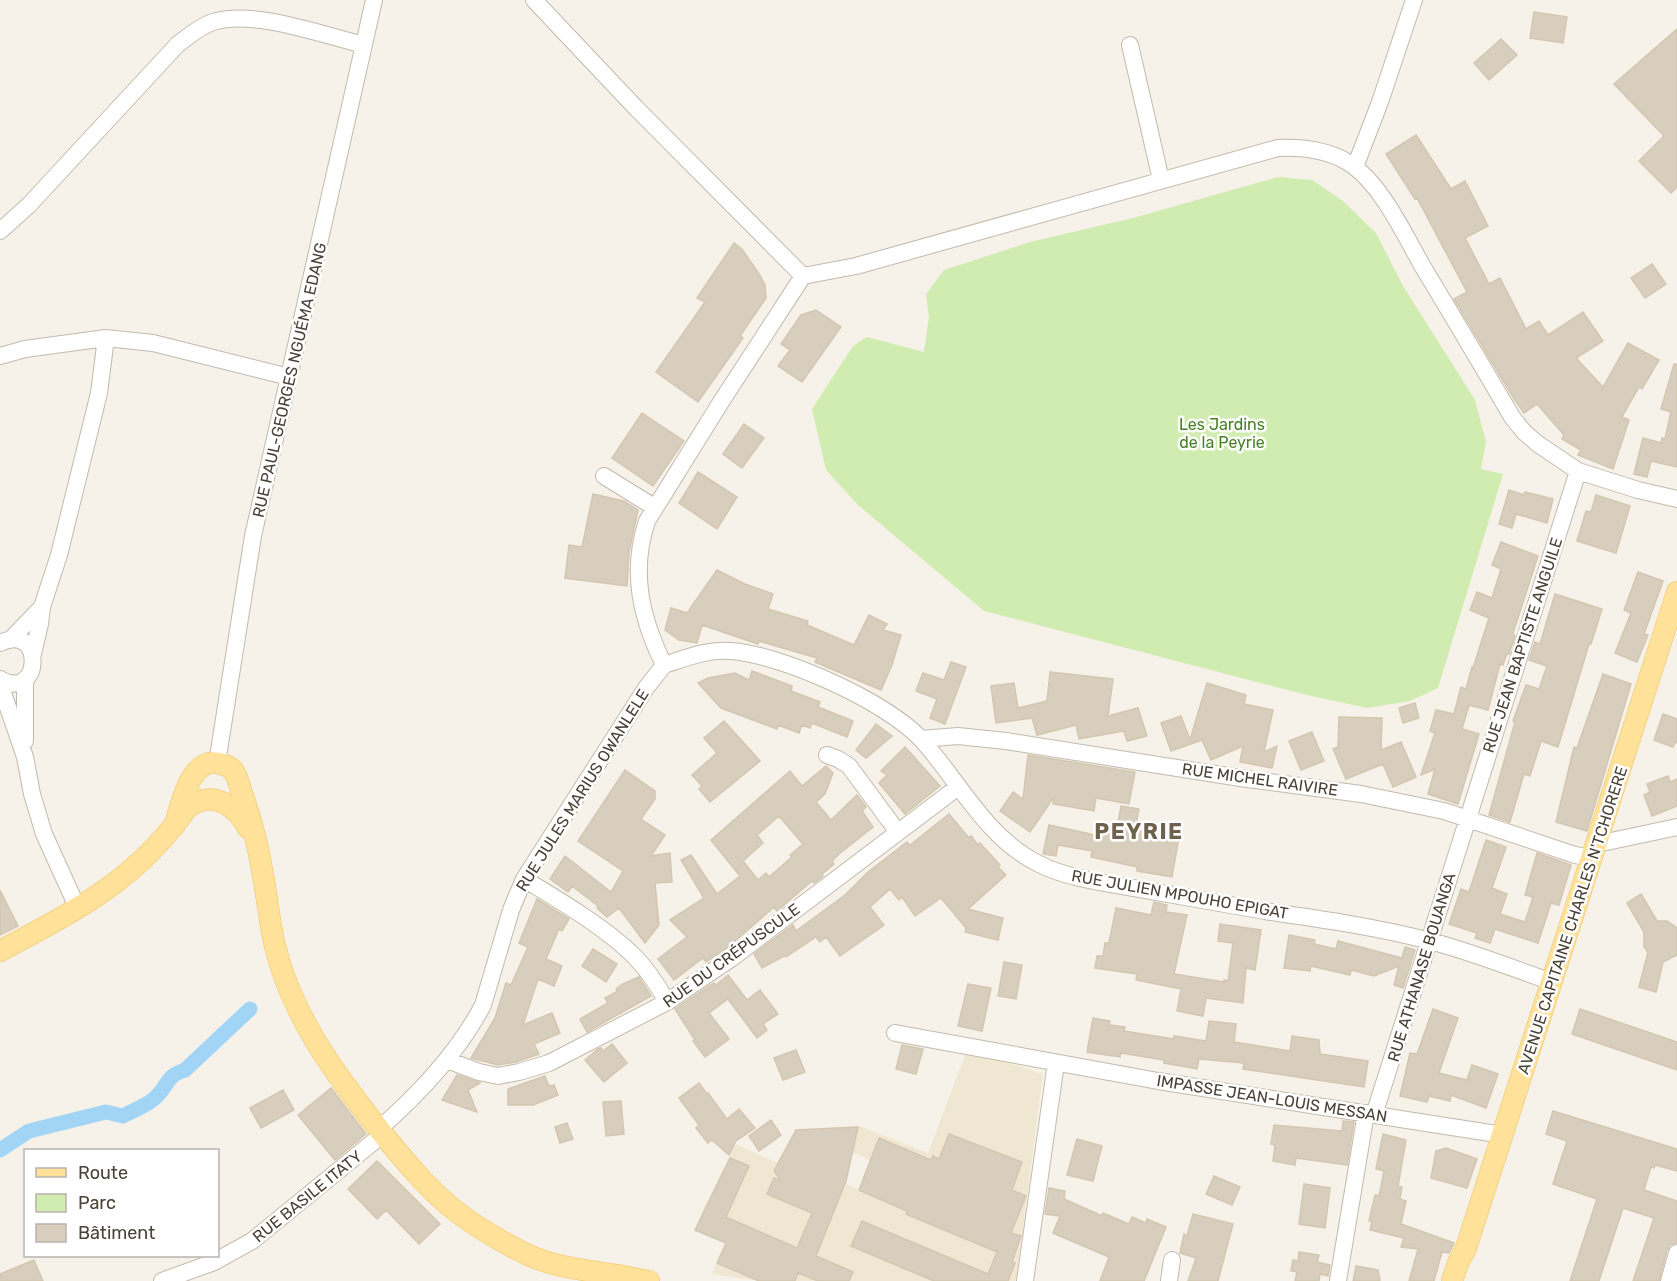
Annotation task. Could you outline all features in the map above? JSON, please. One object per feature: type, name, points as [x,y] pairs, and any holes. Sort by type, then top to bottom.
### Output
[{"type":"main road","name":"AVENUE CAPITAINE CHARLES N'TCHORERE","points":[[1466,1248],[1677,592]]},
{"type":"main road","points":[[175,825],[184,795],[193,776],[208,762],[227,766],[234,771],[256,841],[275,947],[291,995],[320,1049],[381,1132],[431,1189],[474,1225],[554,1265],[649,1281]]},
{"type":"main road","points":[[0,951],[78,909],[131,872],[160,843],[192,804],[211,798],[221,800],[231,806],[244,821],[256,841]]},
{"type":"main road","points":[[1452,1281],[1466,1248]]},
{"type":"main road","points":[[1464,1281],[1466,1248]]},
{"type":"street","name":"RUE PAUL-GEORGES NGUÉMA EDANG","points":[[217,763],[253,536],[374,0]]},
{"type":"street","points":[[534,0],[636,108],[803,276]]},
{"type":"street","points":[[1355,167],[1380,102],[1414,0]]},
{"type":"street","points":[[0,231],[29,205],[178,44],[201,27],[232,17],[252,19],[364,45]]},
{"type":"street","points":[[1130,45],[1161,180]]},
{"type":"street","points":[[664,665],[650,637],[642,609],[638,580],[641,538],[654,507],[803,276],[856,266],[1278,148],[1298,148],[1321,152],[1347,161],[1362,172],[1391,213],[1512,417],[1524,432],[1578,471],[1638,490],[1677,499]]},
{"type":"street","points":[[25,757],[25,679],[33,668],[33,654],[42,607],[59,555],[99,393],[106,338]]},
{"type":"street","points":[[0,356],[25,349],[106,338],[153,343],[289,377]]},
{"type":"street","name":"RUE JEAN BAPTISTE ANGUILE","points":[[1466,818],[1578,471]]},
{"type":"street","points":[[604,476],[654,507]]},
{"type":"street","points":[[4,640],[42,607]]},
{"type":"street","points":[[4,640],[23,643],[33,654]]},
{"type":"street","name":"RUE JULIEN MPOUHO EPIGAT","points":[[664,665],[707,652],[730,651],[769,659],[805,672],[883,708],[921,739],[978,813],[1016,850],[1038,864],[1061,873],[1112,884],[1359,926],[1430,941],[1552,982]]},
{"type":"street","name":"RUE JULES MARIUS OWANLELE","points":[[381,1132],[447,1060],[483,1005],[511,910],[524,879],[646,688],[664,665]]},
{"type":"street","points":[[0,679],[12,683],[25,679]]},
{"type":"street","points":[[0,684],[25,757],[32,794],[44,834],[78,909]]},
{"type":"street","name":"RUE MICHEL RAIVIRE","points":[[921,739],[958,736],[1362,794],[1444,811],[1594,851]]},
{"type":"street","points":[[827,755],[849,766],[897,831]]},
{"type":"street","name":"RUE DU CRÉPUSCULE","points":[[447,1060],[479,1072],[498,1076],[519,1072],[549,1062],[667,1002],[732,958],[958,786]]},
{"type":"street","name":"RUE ATHANASE BOUANGA","points":[[1338,1281],[1370,1114],[1430,941],[1466,818]]},
{"type":"street","points":[[1594,851],[1677,827]]},
{"type":"street","points":[[524,879],[598,927],[635,956],[654,979],[667,1002]]},
{"type":"street","name":"IMPASSE JEAN-LOUIS MESSAN","points":[[895,1033],[1048,1061],[1503,1135]]},
{"type":"street","points":[[1025,1281],[1048,1061]]},
{"type":"street","name":"RUE BASILE ITATY","points":[[162,1281],[214,1262],[252,1241],[273,1226],[381,1132]]},
{"type":"street","points":[[1669,1281],[1677,1253]]},
{"type":"street","points":[[1169,1281],[1172,1260]]},
{"type":"shaded area","points":[[966,1053],[1006,1062],[1043,1074],[1016,1281],[1008,1281],[1015,1263],[996,1255],[985,1281],[851,1246],[934,1281],[849,1281],[853,1272],[809,1253],[818,1281],[795,1281],[807,1252],[705,1208],[695,1229],[704,1208],[729,1158],[736,1144],[777,1163],[781,1156],[788,1159],[801,1129],[859,1126],[928,1153]],"holes":[[[879,1138],[898,1145],[891,1165],[872,1157]],[[908,1150],[922,1156],[915,1172],[901,1167]],[[992,1151],[1022,1162],[1017,1177],[987,1166]],[[852,1152],[915,1180],[903,1209],[789,1159]],[[729,1158],[749,1167],[712,1197]],[[774,1178],[795,1188],[788,1203],[767,1194]],[[798,1183],[830,1220],[790,1204]],[[1001,1185],[1026,1196],[1018,1216]],[[812,1214],[830,1222],[820,1246]],[[1005,1230],[1021,1237],[1012,1259],[997,1253]]]},
{"type":"shaded area","points":[[695,1229],[766,1260],[718,1263],[760,1281],[712,1274],[726,1243]]},
{"type":"green space","name":"Les Jardins de la Peyrie","points":[[1278,177],[1312,180],[1343,201],[1376,233],[1403,286],[1475,400],[1486,442],[1481,469],[1503,474],[1438,688],[1410,701],[1367,708],[1307,695],[984,611],[858,505],[826,470],[812,409],[853,346],[867,337],[924,352],[929,317],[926,294],[944,270],[1030,242],[1133,218]]},
{"type":"building","points":[[1534,12],[1567,17],[1563,43],[1530,38]]},
{"type":"building","points":[[1677,29],[1677,187],[1671,193],[1639,161],[1664,136],[1614,84]]},
{"type":"building","points":[[1501,39],[1517,55],[1489,80],[1474,63]]},
{"type":"building","points":[[1416,135],[1451,189],[1465,181],[1488,226],[1465,238],[1489,284],[1500,278],[1526,329],[1539,321],[1548,335],[1583,312],[1603,341],[1576,358],[1603,387],[1628,343],[1659,360],[1642,389],[1639,387],[1622,417],[1629,420],[1613,469],[1578,455],[1581,450],[1562,439],[1564,435],[1537,404],[1524,413],[1454,299],[1467,292],[1417,198],[1415,199],[1386,154]]},
{"type":"building","points":[[734,243],[742,249],[759,274],[765,285],[766,298],[740,336],[743,338],[698,402],[656,372],[705,302],[697,298]]},
{"type":"building","points":[[1652,264],[1666,284],[1645,298],[1631,278]]},
{"type":"building","points":[[816,310],[841,327],[802,382],[778,366],[790,350],[781,344],[801,315]]},
{"type":"building","points":[[1674,364],[1677,364],[1677,467],[1651,461],[1647,477],[1634,474],[1643,438],[1661,443],[1662,438],[1665,439],[1671,412],[1661,409]]},
{"type":"building","points":[[642,413],[684,441],[653,486],[612,458]]},
{"type":"building","points":[[744,424],[764,438],[742,468],[723,454]]},
{"type":"building","points":[[698,472],[737,497],[717,529],[679,503]]},
{"type":"building","points":[[1509,490],[1524,495],[1525,492],[1553,499],[1547,523],[1516,514],[1512,528],[1499,524]]},
{"type":"building","points":[[593,494],[624,501],[638,510],[629,552],[627,586],[565,578],[569,545],[582,547]]},
{"type":"building","points":[[1596,495],[1630,506],[1616,553],[1577,541],[1586,511],[1591,512]]},
{"type":"building","points":[[1501,542],[1538,556],[1513,633],[1515,636],[1509,654],[1507,653],[1503,665],[1500,664],[1488,710],[1469,705],[1462,729],[1479,734],[1458,804],[1428,794],[1435,769],[1421,775],[1435,733],[1430,731],[1436,710],[1454,714],[1461,687],[1466,689],[1489,618],[1470,610],[1477,592],[1492,598],[1501,569],[1492,565]]},
{"type":"building","points":[[717,570],[745,584],[773,594],[768,609],[808,621],[807,625],[854,645],[869,615],[887,624],[883,630],[901,635],[881,690],[815,662],[817,658],[759,641],[758,644],[702,625],[697,643],[679,640],[665,630],[671,608],[687,613]]},
{"type":"building","points":[[1638,572],[1663,581],[1644,634],[1648,635],[1637,662],[1615,653],[1631,613],[1624,610]]},
{"type":"building","points":[[1555,594],[1602,609],[1558,747],[1541,741],[1530,776],[1524,774],[1510,822],[1489,815],[1515,722],[1513,721],[1526,685],[1539,689],[1547,666],[1529,660],[1535,642],[1540,644]]},
{"type":"building","points":[[951,662],[966,667],[945,724],[930,718],[937,699],[916,691],[923,673],[944,680]]},
{"type":"building","points":[[752,671],[792,686],[791,691],[820,702],[818,707],[853,721],[847,737],[812,723],[810,728],[802,725],[799,733],[778,725],[777,729],[721,708],[698,683],[708,678],[735,673],[749,680]]},
{"type":"building","points":[[1050,672],[1113,679],[1108,716],[1138,708],[1147,736],[1127,741],[1124,731],[1079,739],[1076,725],[1037,735],[1032,718],[996,723],[991,686],[1014,683],[1018,708],[1047,701]]},
{"type":"building","points":[[1603,674],[1631,684],[1587,831],[1556,822],[1574,747],[1577,748]]},
{"type":"building","points":[[1207,683],[1246,695],[1244,704],[1273,710],[1264,752],[1277,746],[1272,768],[1240,762],[1243,746],[1211,760],[1202,740],[1171,751],[1161,723],[1181,716],[1190,740]]},
{"type":"building","points":[[1415,703],[1419,718],[1403,723],[1399,708]]},
{"type":"building","points":[[1663,714],[1677,719],[1677,743],[1675,742],[1673,747],[1654,740]]},
{"type":"building","points":[[1339,717],[1382,718],[1381,750],[1401,742],[1416,777],[1393,787],[1383,764],[1346,779],[1333,749],[1338,747]]},
{"type":"building","points":[[724,721],[760,761],[710,802],[699,789],[702,786],[692,775],[717,753],[704,738]]},
{"type":"building","points":[[876,724],[892,736],[866,758],[856,750]]},
{"type":"building","points":[[1312,732],[1324,761],[1301,770],[1289,741]]},
{"type":"building","points":[[905,747],[940,786],[905,814],[879,783],[887,775],[881,771]]},
{"type":"building","points":[[1028,755],[1135,772],[1129,804],[1096,798],[1094,811],[1053,804],[1054,797],[1030,832],[1000,811],[1013,792],[1023,799]]},
{"type":"building","points":[[826,766],[833,773],[825,794],[816,802],[831,820],[857,795],[866,807],[862,811],[873,827],[839,854],[832,861],[834,864],[814,883],[812,881],[777,911],[774,907],[726,949],[706,962],[703,958],[674,980],[658,959],[687,937],[670,920],[704,898],[681,860],[691,855],[717,894],[740,876],[711,840],[790,771],[802,786]],"holes":[[[779,816],[803,844],[769,877],[766,873],[758,880],[743,861],[763,843],[757,835]]]},
{"type":"building","points":[[625,770],[655,791],[655,799],[641,819],[665,835],[651,856],[670,853],[672,882],[655,883],[659,925],[645,943],[619,908],[607,917],[597,908],[598,906],[572,886],[568,892],[550,879],[565,856],[611,892],[623,871],[578,841]]},
{"type":"building","points":[[1668,776],[1670,782],[1677,779],[1677,806],[1652,816],[1644,795],[1650,792],[1647,784]]},
{"type":"building","points":[[1121,806],[1139,809],[1135,830],[1179,837],[1172,877],[1137,871],[1137,867],[1091,857],[1092,851],[1058,845],[1056,856],[1043,854],[1049,825],[1095,835],[1097,829],[1116,833]]},
{"type":"building","points":[[949,814],[969,838],[971,836],[978,845],[980,843],[1006,875],[968,909],[1003,918],[998,940],[965,932],[966,928],[941,898],[915,916],[902,897],[899,900],[890,889],[870,907],[884,925],[840,956],[826,937],[820,942],[816,937],[786,957],[762,968],[754,954],[793,925],[796,931],[845,895],[868,872],[907,842],[910,845]]},
{"type":"building","points":[[1486,840],[1506,847],[1492,888],[1507,894],[1500,914],[1525,922],[1533,897],[1525,895],[1537,853],[1571,865],[1559,905],[1551,903],[1538,943],[1495,929],[1490,943],[1475,938],[1477,933],[1449,924],[1461,889],[1469,892]]},
{"type":"building","points":[[0,890],[18,926],[0,935]]},
{"type":"building","points":[[1641,894],[1657,921],[1667,921],[1677,928],[1677,955],[1663,962],[1656,992],[1639,987],[1648,952],[1644,947],[1644,932],[1627,903]]},
{"type":"building","points":[[537,899],[569,919],[562,931],[559,929],[546,959],[562,966],[554,986],[538,979],[523,1025],[552,1013],[560,1033],[534,1044],[539,1054],[516,1062],[498,1065],[471,1058],[495,1018],[506,983],[511,985],[528,947],[519,943]]},
{"type":"building","points":[[1154,902],[1167,905],[1166,912],[1187,915],[1174,974],[1228,981],[1233,943],[1218,941],[1220,924],[1261,930],[1255,970],[1246,968],[1243,1003],[1206,998],[1203,1016],[1177,1011],[1181,989],[1136,980],[1137,974],[1095,968],[1097,956],[1103,956],[1105,943],[1109,943],[1116,908],[1151,915]]},
{"type":"building","points":[[1289,935],[1315,940],[1314,944],[1336,949],[1338,941],[1402,958],[1405,947],[1415,950],[1403,988],[1394,985],[1399,966],[1374,976],[1351,970],[1350,975],[1311,966],[1310,971],[1284,968]]},
{"type":"building","points":[[593,949],[617,964],[606,982],[582,966]]},
{"type":"building","points":[[1004,962],[1022,965],[1016,999],[998,996]]},
{"type":"building","points":[[728,975],[747,1000],[760,990],[778,1014],[763,1024],[767,1030],[757,1038],[728,999],[709,1013],[729,1039],[705,1057],[675,1009],[714,983],[716,985]]},
{"type":"building","points":[[639,977],[651,996],[587,1032],[580,1019],[608,1003],[605,998],[618,991],[616,989],[623,984]]},
{"type":"building","points":[[968,984],[991,988],[982,1031],[958,1026]]},
{"type":"building","points":[[1433,1009],[1458,1018],[1439,1073],[1467,1080],[1472,1065],[1498,1074],[1486,1108],[1451,1095],[1450,1101],[1429,1096],[1427,1102],[1400,1096],[1410,1053],[1417,1054]]},
{"type":"building","points":[[1580,1009],[1677,1042],[1677,1070],[1572,1034]]},
{"type":"building","points":[[1093,1018],[1110,1021],[1109,1025],[1125,1027],[1124,1031],[1174,1039],[1174,1036],[1206,1041],[1209,1021],[1236,1024],[1234,1042],[1290,1051],[1292,1036],[1319,1040],[1320,1054],[1368,1061],[1364,1087],[1243,1069],[1244,1063],[1199,1059],[1197,1069],[1164,1063],[1164,1060],[1121,1053],[1120,1057],[1087,1052]]},
{"type":"building","points":[[612,1044],[627,1063],[604,1082],[585,1060],[598,1049],[601,1048],[603,1051]]},
{"type":"building","points":[[902,1045],[923,1049],[916,1074],[896,1069]]},
{"type":"building","points":[[796,1050],[805,1072],[783,1080],[774,1058]]},
{"type":"building","points":[[457,1075],[480,1083],[468,1090],[477,1112],[442,1100]]},
{"type":"building","points":[[545,1076],[549,1086],[554,1085],[558,1095],[533,1105],[508,1105],[508,1089]]},
{"type":"building","points":[[699,1083],[727,1119],[739,1109],[755,1128],[736,1141],[729,1155],[712,1140],[708,1143],[696,1128],[699,1125],[679,1098]]},
{"type":"building","points":[[331,1088],[366,1134],[335,1160],[298,1115]]},
{"type":"building","points":[[283,1090],[294,1110],[261,1128],[250,1108]]},
{"type":"building","points":[[621,1101],[624,1134],[606,1136],[603,1102]]},
{"type":"building","points":[[1553,1111],[1677,1149],[1677,1171],[1655,1165],[1654,1168],[1651,1167],[1644,1190],[1677,1201],[1677,1239],[1676,1243],[1670,1245],[1667,1250],[1659,1281],[1633,1281],[1654,1218],[1623,1208],[1599,1281],[1570,1281],[1597,1199],[1553,1184],[1567,1141],[1546,1134]]},
{"type":"building","points":[[771,1120],[781,1135],[759,1151],[749,1136]]},
{"type":"building","points":[[1343,1121],[1354,1122],[1347,1165],[1296,1158],[1295,1165],[1273,1161],[1275,1145],[1271,1144],[1274,1125],[1342,1131]]},
{"type":"building","points":[[567,1123],[573,1139],[560,1143],[555,1127]]},
{"type":"building","points":[[858,1127],[846,1181],[816,1256],[853,1272],[849,1281],[818,1281],[798,1273],[795,1281],[759,1281],[717,1263],[726,1243],[695,1230],[730,1158],[749,1166],[726,1217],[797,1248],[812,1213],[767,1194],[774,1178],[781,1181],[774,1171],[796,1130]]},
{"type":"building","points":[[949,1134],[1022,1162],[1012,1190],[1026,1196],[1011,1233],[1021,1236],[1008,1281],[934,1281],[851,1246],[862,1221],[988,1274],[997,1252],[906,1214],[907,1211],[859,1190],[879,1138],[931,1160],[933,1156],[939,1159]]},
{"type":"building","points":[[1383,1134],[1406,1140],[1398,1186],[1402,1187],[1400,1199],[1406,1201],[1401,1224],[1454,1243],[1449,1253],[1442,1252],[1434,1281],[1409,1281],[1418,1249],[1401,1247],[1404,1238],[1370,1230],[1372,1221],[1369,1221],[1375,1195],[1379,1196],[1384,1171],[1376,1169]]},
{"type":"building","points":[[1077,1139],[1102,1146],[1093,1181],[1067,1175]]},
{"type":"building","points":[[1446,1148],[1477,1159],[1467,1188],[1431,1178],[1436,1151]]},
{"type":"building","points":[[377,1161],[440,1224],[419,1244],[386,1210],[377,1219],[348,1189]]},
{"type":"building","points":[[1214,1176],[1240,1187],[1232,1205],[1206,1194]]},
{"type":"building","points":[[1304,1184],[1330,1188],[1325,1228],[1299,1224]]},
{"type":"building","points":[[1049,1188],[1065,1191],[1064,1199],[1102,1216],[1103,1213],[1129,1224],[1132,1217],[1146,1223],[1147,1219],[1166,1227],[1144,1281],[1100,1281],[1109,1257],[1053,1233],[1060,1216],[1045,1214]]},
{"type":"building","points":[[1193,1214],[1233,1224],[1218,1281],[1188,1281],[1196,1258],[1180,1253],[1184,1234],[1187,1236]]},
{"type":"building","points":[[1299,1252],[1319,1255],[1317,1262],[1330,1265],[1328,1276],[1320,1274],[1319,1281],[1295,1281],[1297,1272],[1291,1271],[1293,1260],[1298,1261]]},
{"type":"building","points":[[34,1260],[43,1281],[0,1281],[0,1274]]},
{"type":"building","points":[[1356,1266],[1378,1270],[1380,1281],[1353,1281]]},
{"type":"waterway","points":[[0,1150],[29,1131],[106,1112],[123,1116],[146,1105],[157,1096],[171,1078],[185,1070],[250,1009]]},
{"type":"district","name":"PEYRIE","points":[[1139,831]]}]
